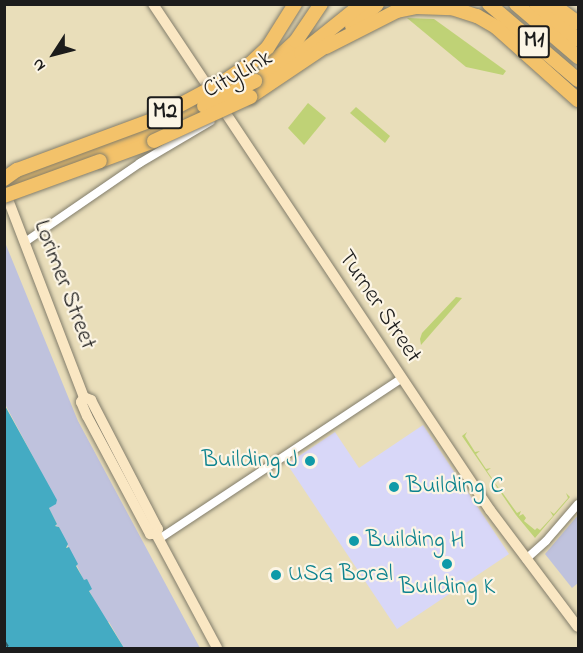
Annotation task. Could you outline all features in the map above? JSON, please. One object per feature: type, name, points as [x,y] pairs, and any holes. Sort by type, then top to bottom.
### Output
[{"type":"highway","name":"M2","points":[[4,180],[18,170],[152,120],[223,82],[251,63],[268,47],[295,4]]},
{"type":"highway","name":"M2","points":[[255,81],[264,69],[296,41],[321,4]]},
{"type":"highway","name":"CityLink","points":[[4,180],[176,118],[255,81],[301,53],[342,32],[362,4]]},
{"type":"highway","name":"CityLink","points":[[4,196],[190,126],[265,89],[326,47],[377,4]]},
{"type":"highway","name":"M1","points":[[489,4],[579,80]]},
{"type":"highway","name":"M1","points":[[516,4],[579,57]]},
{"type":"highway","name":"M1","points":[[536,4],[579,40]]},
{"type":"highway","points":[[552,4],[579,22]]},
{"type":"highway","name":"M2","points":[[342,32],[407,8],[429,6],[459,10],[496,27],[579,100]]},
{"type":"street","name":"Turner Street","points":[[153,4],[402,378],[526,559],[579,627]]},
{"type":"street","points":[[25,242],[140,163],[224,112]]},
{"type":"street","name":"Lorimer Street","points":[[4,189],[84,397],[81,402],[150,534],[158,537],[217,648]]},
{"type":"street","points":[[158,537],[402,378]]},
{"type":"street","points":[[526,559],[546,541],[579,504]]},
{"type":"shaded area","points":[[4,240],[78,421],[200,648],[124,648],[109,622],[106,623],[89,590],[87,579],[84,581],[59,527],[55,525],[57,524],[49,508],[56,500],[5,404]]},
{"type":"shaded area","points":[[423,425],[509,554],[397,629],[287,464],[335,432],[359,468]]},
{"type":"shaded area","points":[[578,515],[578,583],[572,588],[545,554]]},
{"type":"green space","points":[[407,18],[434,19],[506,71],[503,75],[466,67]]},
{"type":"green space","points":[[308,103],[326,118],[304,145],[288,128]]},
{"type":"green space","points":[[356,107],[390,136],[385,143],[350,113]]},
{"type":"green space","points":[[456,297],[462,298],[421,345],[422,333]]},
{"type":"green space","points":[[467,432],[465,436],[475,452],[480,451],[476,454],[486,469],[491,468],[487,471],[500,490],[505,489],[502,492],[517,513],[521,511],[519,516],[523,514],[526,518],[524,521],[535,530],[537,528],[540,530],[553,516],[550,511],[554,514],[568,498],[566,493],[570,497],[535,538],[516,515],[462,436]]},
{"type":"water","points":[[4,404],[57,500],[56,504],[49,508],[57,524],[55,526],[59,527],[68,544],[66,548],[69,547],[78,564],[76,566],[92,589],[89,591],[124,648],[5,648]]},
{"type":"ferry route","points":[[4,640],[9,648]]},
{"type":"place","name":"Building J","points":[[310,461]]},
{"type":"place","name":"Building C","points":[[394,487]]},
{"type":"place","name":"Building H","points":[[354,541]]},
{"type":"place","name":"Building K","points":[[447,564]]},
{"type":"place","name":"USG Boral","points":[[276,575]]}]
